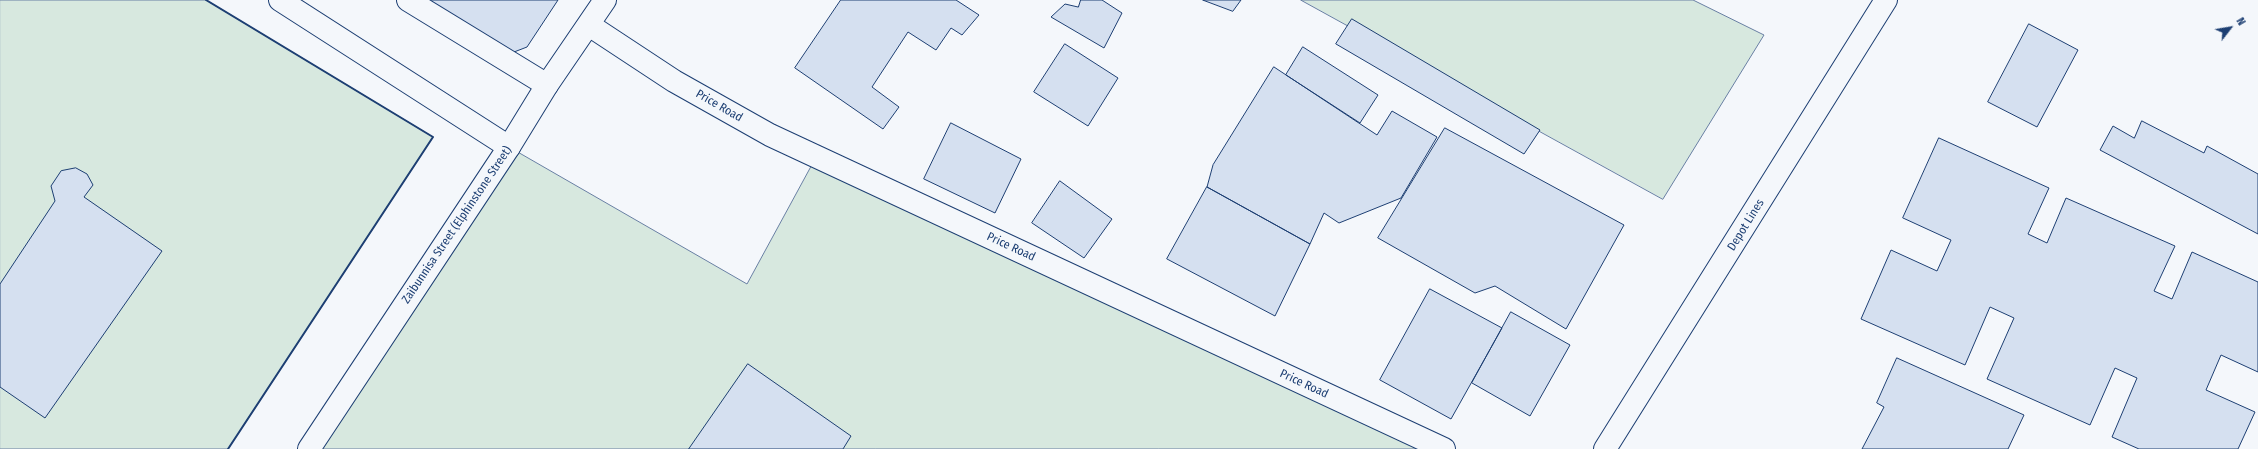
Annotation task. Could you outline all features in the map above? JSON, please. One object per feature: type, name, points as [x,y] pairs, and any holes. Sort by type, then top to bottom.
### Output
[{"type":"street","points":[[280,0],[509,147]]},
{"type":"street","points":[[408,0],[547,85]]},
{"type":"street","name":"Zaibunnisa Street (Elphinstone Street)","points":[[309,449],[509,147],[547,85],[605,0]]},
{"type":"street","name":"Depot Lines","points":[[1605,449],[1886,0]]},
{"type":"street","name":"Price Road","points":[[589,25],[674,80],[770,135],[1444,449]]},
{"type":"shaded area","points":[[0,0],[206,0],[433,137],[228,449],[0,449]]},
{"type":"shaded area","points":[[1301,0],[1693,0],[1764,35],[1663,199]]},
{"type":"shaded area","points":[[509,147],[747,284],[815,159],[1442,449],[309,449]]},
{"type":"building","points":[[428,0],[558,0],[527,47],[514,52]]},
{"type":"building","points":[[841,0],[956,0],[979,15],[962,35],[951,28],[936,50],[908,32],[872,87],[899,107],[883,129],[795,68]]},
{"type":"building","points":[[1081,0],[1102,0],[1122,13],[1104,48],[1051,17],[1065,4],[1078,7]]},
{"type":"building","points":[[1203,0],[1241,0],[1233,11]]},
{"type":"building","points":[[1352,19],[1540,130],[1524,154],[1336,44]]},
{"type":"building","points":[[2029,24],[2078,50],[2037,127],[1988,102]]},
{"type":"building","points":[[1065,44],[1118,78],[1088,126],[1034,92]]},
{"type":"building","points":[[1303,47],[1378,95],[1360,123],[1286,75]]},
{"type":"building","points":[[1274,67],[1377,135],[1392,111],[1437,137],[1401,198],[1339,223],[1324,213],[1310,244],[1207,187],[1213,165]]},
{"type":"building","points":[[2142,121],[2204,153],[2207,146],[2258,174],[2258,234],[2100,150],[2113,126],[2134,138]]},
{"type":"building","points":[[951,123],[1021,159],[995,213],[924,179]]},
{"type":"building","points":[[1445,128],[1624,225],[1566,329],[1495,286],[1475,293],[1378,238]]},
{"type":"building","points":[[1939,138],[2049,188],[2028,234],[2047,243],[2066,198],[2175,246],[2154,291],[2172,299],[2192,252],[2258,282],[2258,372],[2221,355],[2206,390],[2255,412],[2238,449],[2139,449],[2112,437],[2137,378],[2115,368],[2090,425],[1987,379],[2014,318],[1990,307],[1965,365],[1861,319],[1891,250],[1937,271],[1951,240],[1903,218]]},
{"type":"building","points":[[76,168],[87,174],[93,185],[84,197],[162,251],[45,418],[0,387],[0,284],[55,201],[51,186],[61,171]]},
{"type":"building","points":[[1060,181],[1112,219],[1084,258],[1032,223]]},
{"type":"building","points":[[1207,187],[1310,244],[1275,316],[1167,259]]},
{"type":"building","points":[[1430,289],[1502,328],[1451,419],[1380,380]]},
{"type":"building","points":[[1511,312],[1570,345],[1530,416],[1472,383]]},
{"type":"building","points":[[1897,358],[2024,415],[2008,449],[1862,449],[1884,407],[1877,403]]},
{"type":"building","points":[[748,364],[851,436],[843,449],[689,449]]},
{"type":"wall","points":[[206,0],[433,137],[228,449]]}]
